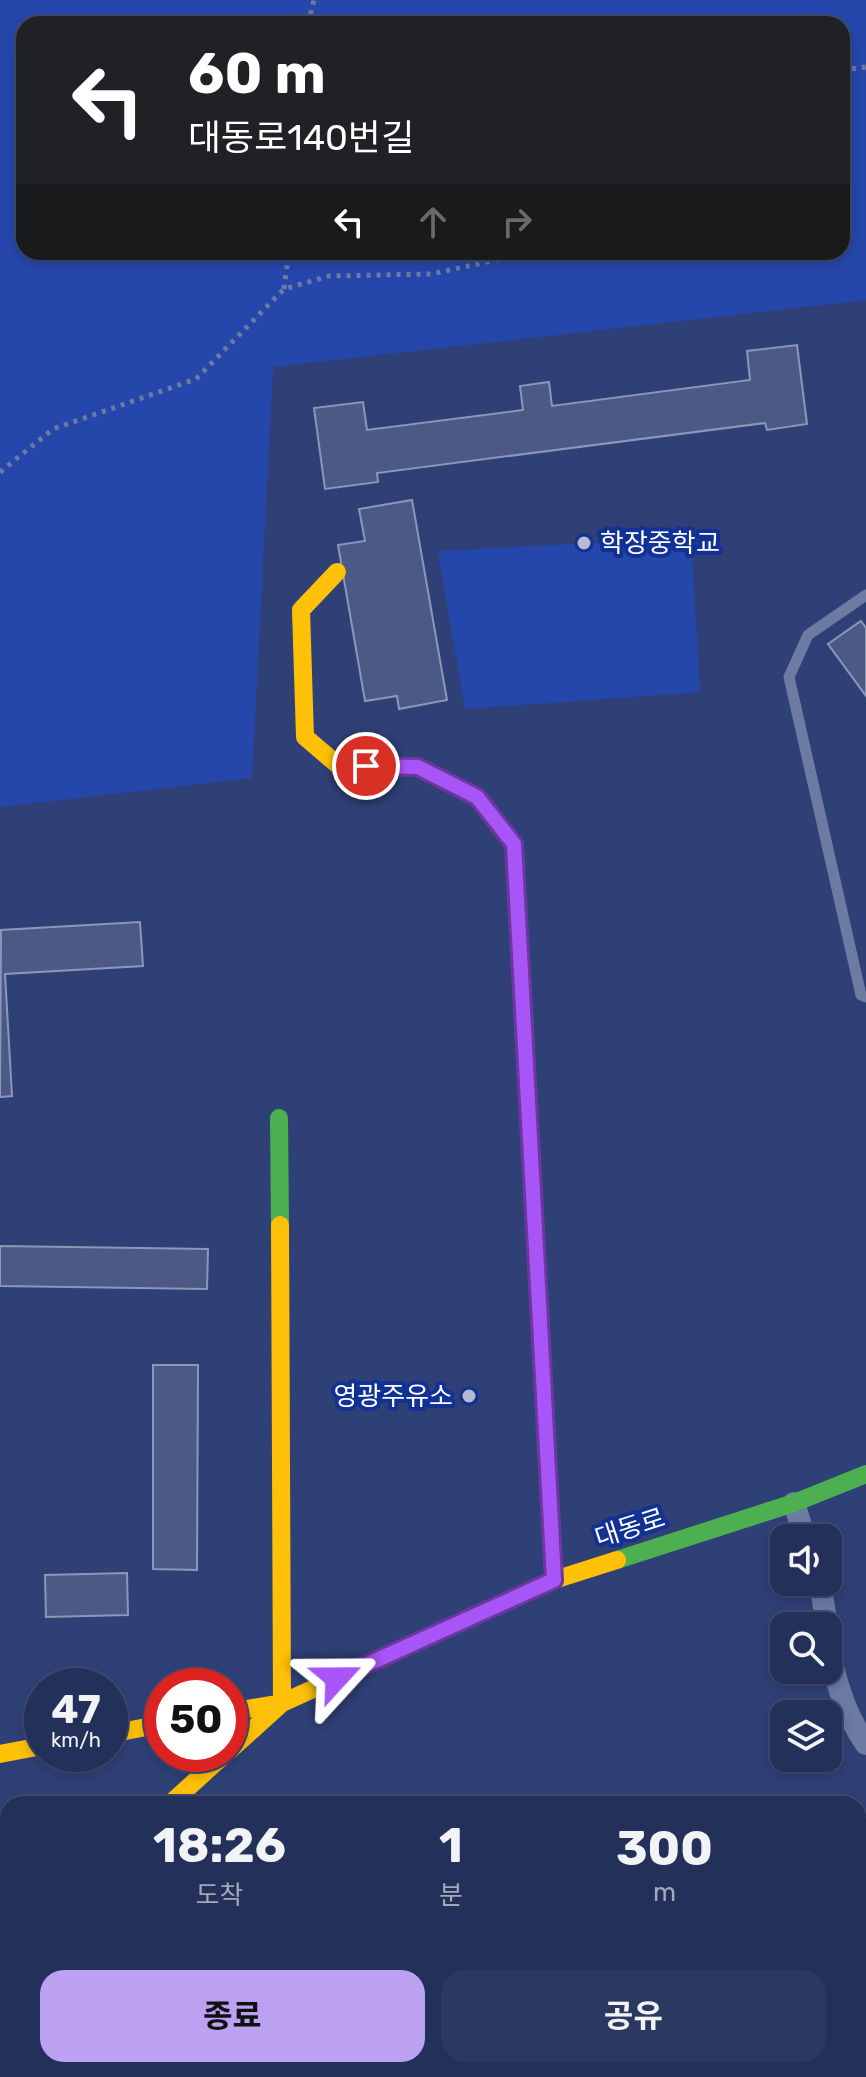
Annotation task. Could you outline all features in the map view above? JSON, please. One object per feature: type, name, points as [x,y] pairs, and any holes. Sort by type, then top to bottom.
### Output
[{"type":"street","points":[[337,572],[301,610],[305,737],[339,766],[418,767],[477,797],[514,844],[554,1580]]},
{"type":"street","points":[[248,1709],[282,1703],[279,1118]]},
{"type":"street","name":"대동로","points":[[248,1734],[282,1703],[554,1580],[794,1503],[866,1474]]},
{"type":"street","points":[[794,1503],[801,1524]]},
{"type":"street","points":[[839,1684],[856,1730],[866,1744]]},
{"type":"street","points":[[0,1754],[24,1749]]},
{"type":"street","points":[[179,1796],[205,1772]]},
{"type":"lane","points":[[866,595],[808,635],[789,677],[861,995],[866,997]]},
{"type":"path","points":[[284,289],[288,260]]},
{"type":"path","points":[[0,472],[53,429],[196,379],[284,289],[329,276],[431,274],[506,260]]},
{"type":"shaded area","points":[[0,0],[866,0],[866,300],[273,367],[252,778],[0,807]]},
{"type":"shaded area","points":[[691,538],[700,692],[465,709],[438,551]]},
{"type":"building","points":[[797,345],[807,424],[767,430],[765,423],[377,473],[378,482],[325,489],[314,408],[363,402],[367,430],[523,410],[520,386],[549,382],[552,406],[750,380],[747,351]]},
{"type":"building","points":[[412,500],[447,700],[399,709],[397,696],[365,701],[338,545],[365,541],[359,509]]},
{"type":"building","points":[[861,621],[866,628],[866,696],[828,644]]},
{"type":"building","points":[[140,922],[143,966],[5,974],[12,1096],[0,1097],[1,930]]},
{"type":"building","points":[[0,1246],[208,1249],[207,1289],[0,1286]]},
{"type":"building","points":[[153,1365],[198,1365],[197,1570],[153,1569]]},
{"type":"building","points":[[127,1573],[128,1615],[46,1617],[45,1575]]},
{"type":"traffic: fast","points":[[279,1118],[280,1225]]},
{"type":"traffic: fast","points":[[617,1560],[794,1503],[866,1474]]},
{"type":"traffic: slow","points":[[337,572],[301,610],[305,737],[339,766],[418,767],[477,797],[514,844],[515,862]]},
{"type":"traffic: slow","points":[[529,1118],[554,1580]]},
{"type":"traffic: slow","points":[[248,1709],[282,1703],[280,1225]]},
{"type":"traffic: slow","points":[[248,1734],[282,1703],[554,1580],[617,1560]]},
{"type":"traffic: slow","points":[[128,1731],[144,1727]]},
{"type":"traffic: slow","points":[[0,1754],[24,1749]]},
{"type":"traffic: slow","points":[[179,1796],[205,1772]]},
{"type":"traffic: jam","points":[[515,862],[529,1118]]},
{"type":"place","name":"학장중학교","points":[[584,543]]},
{"type":"place","name":"영광주유소","points":[[469,1396]]},
{"type":"route","points":[[337,1678],[554,1580],[514,844],[477,797],[418,767],[366,766]]}]
